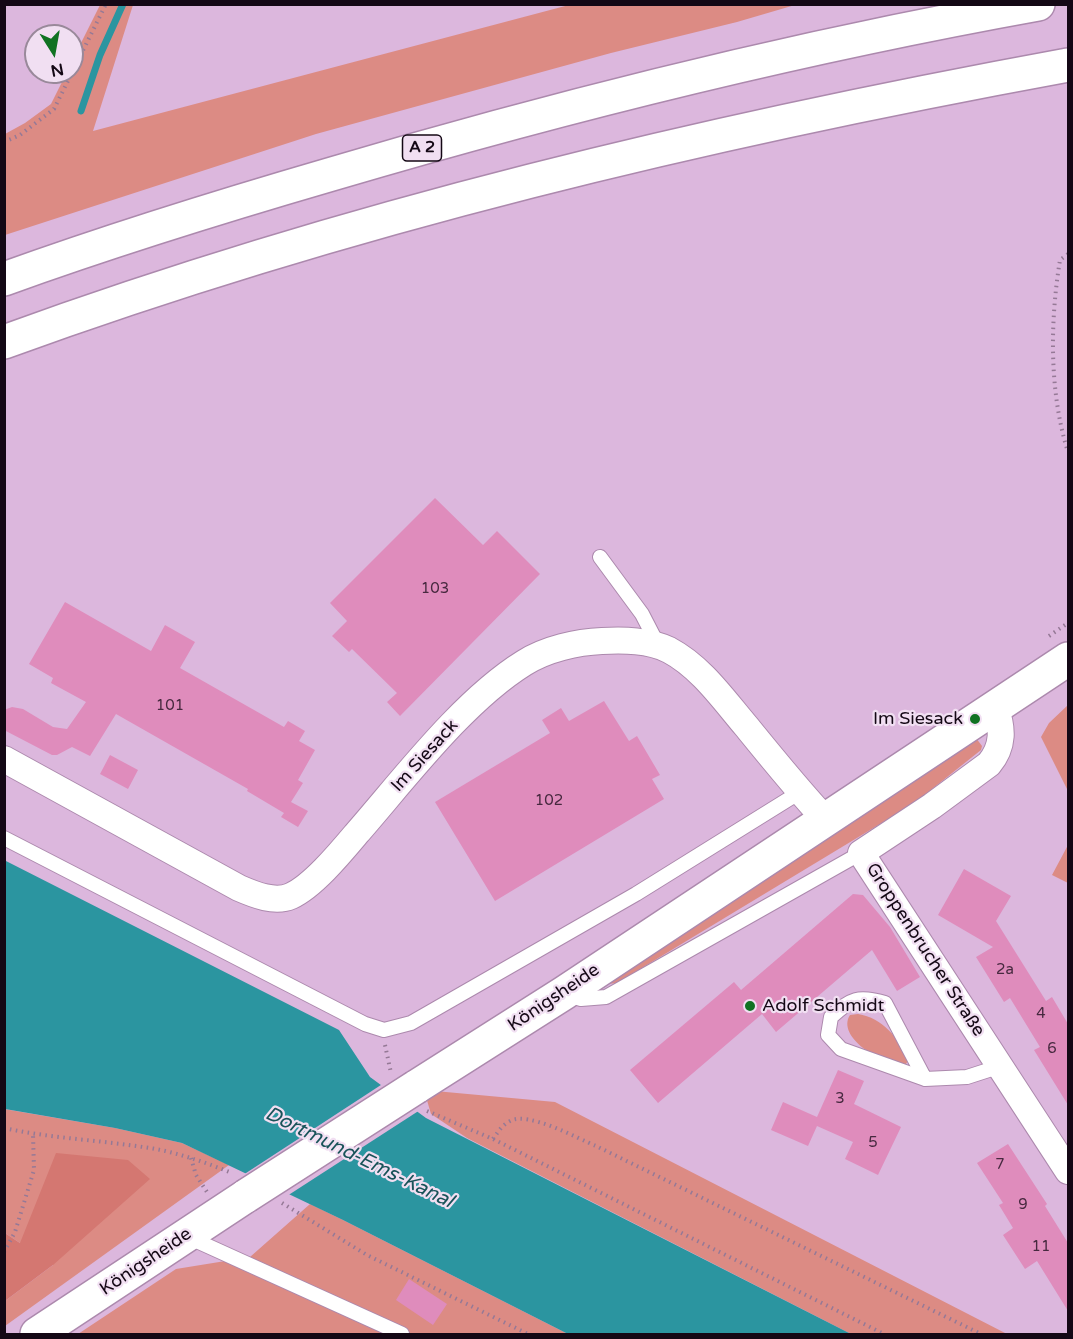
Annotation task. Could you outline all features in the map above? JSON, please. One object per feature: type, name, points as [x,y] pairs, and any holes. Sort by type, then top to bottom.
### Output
[{"type":"main road","name":"A 2","points":[[4,279],[49,262],[259,196],[550,112],[845,41],[1038,4]]},
{"type":"main road","points":[[4,342],[274,251],[453,201],[606,162],[863,104],[1068,65]]},
{"type":"main road","name":"Königsheide","points":[[37,1335],[410,1089],[564,993],[1068,658]]},
{"type":"street","name":"Im Siesack","points":[[4,759],[239,888],[255,895],[274,898],[291,896],[308,884],[343,850],[466,711],[525,662],[560,648],[587,642],[629,641],[668,650],[685,661],[711,684],[825,819]]},
{"type":"street","name":"Groppenbrucher Straße","points":[[995,707],[1002,733],[996,755],[988,764],[932,806],[861,852],[1068,1171]]},
{"type":"lane","points":[[600,557],[642,614],[659,647]]},
{"type":"lane","points":[[4,838],[365,1024],[384,1030],[411,1023],[442,1006],[636,894],[800,792]]},
{"type":"lane","points":[[564,993],[581,999],[606,997],[861,852]]},
{"type":"lane","points":[[926,1079],[885,1003],[865,998],[847,1002],[831,1017],[828,1035],[841,1049],[926,1079],[967,1077],[1001,1066]]},
{"type":"lane","points":[[185,1236],[402,1335]]},
{"type":"path","points":[[4,142],[20,135],[54,109],[106,4]]},
{"type":"path","points":[[1068,254],[1060,260],[1055,289],[1054,336],[1054,378],[1068,452]]},
{"type":"path","points":[[384,1030],[385,1052],[410,1089],[431,1114],[494,1139],[884,1335]]},
{"type":"path","points":[[494,1139],[501,1127],[512,1119],[531,1119],[596,1146],[981,1335]]},
{"type":"path","points":[[4,1252],[15,1232],[34,1170],[33,1134]]},
{"type":"path","points":[[191,1158],[196,1175],[210,1197]]},
{"type":"shaded area","points":[[100,5],[133,5],[93,131],[569,5],[795,5],[316,134],[5,235],[5,134],[51,104],[61,84],[84,84],[84,37]]},
{"type":"shaded area","points":[[1068,705],[1068,791],[1041,737],[1049,723]]},
{"type":"shaded area","points":[[976,738],[982,746],[981,750],[917,801],[617,983],[604,982]]},
{"type":"shaded area","points":[[1068,845],[1068,883],[1052,875]]},
{"type":"shaded area","points":[[858,1014],[875,1020],[889,1030],[909,1059],[906,1064],[887,1061],[865,1050],[856,1042],[847,1024],[850,1015]]},
{"type":"shaded area","points":[[424,1090],[555,1102],[1007,1334],[851,1334],[467,1138],[431,1114]]},
{"type":"shaded area","points":[[4,1109],[115,1128],[182,1143],[229,1165],[5,1326],[5,1301],[53,1265],[5,1233]]},
{"type":"shaded area","points":[[56,1153],[128,1160],[150,1179],[53,1265],[5,1301],[5,1233],[20,1243]]},
{"type":"shaded area","points":[[310,1204],[568,1334],[78,1334],[176,1269],[250,1257]]},
{"type":"water","name":"Dortmund-Ems-Kanal","points":[[4,860],[339,1030],[370,1077],[426,1118],[851,1334],[568,1334],[343,1220],[182,1143],[115,1128],[5,1109]]},
{"type":"pier","points":[[384,1083],[420,1110],[287,1196],[243,1175]]},
{"type":"building","points":[[435,498],[483,545],[497,531],[540,574],[400,716],[387,702],[397,693],[352,649],[349,652],[332,636],[347,621],[330,603]]},
{"type":"building","points":[[65,602],[151,651],[165,625],[195,642],[180,668],[284,727],[288,721],[305,731],[299,741],[315,750],[298,780],[303,783],[291,802],[308,811],[298,827],[281,817],[284,813],[247,791],[248,789],[116,714],[90,756],[72,747],[57,755],[52,755],[4,730],[4,710],[12,707],[23,709],[53,727],[67,729],[86,702],[51,683],[53,678],[29,664]]},
{"type":"building","points":[[604,701],[629,741],[637,736],[660,775],[652,779],[664,799],[495,901],[435,802],[550,733],[542,720],[561,708],[569,721]]},
{"type":"building","points":[[110,755],[138,770],[128,789],[100,774]]},
{"type":"building","points":[[964,869],[1011,896],[996,921],[1046,1001],[1052,997],[1068,1024],[1068,1105],[1034,1050],[1040,1047],[1010,998],[1004,1002],[976,957],[993,947],[938,915]]},
{"type":"building","points":[[853,894],[863,895],[890,927],[920,977],[897,991],[872,950],[776,1032],[762,1014],[658,1103],[630,1070],[734,982],[741,990]]},
{"type":"building","points":[[838,1070],[864,1081],[854,1104],[901,1127],[878,1175],[845,1159],[853,1142],[817,1126],[808,1146],[771,1130],[783,1102],[817,1117]]},
{"type":"building","points":[[1008,1144],[1047,1204],[1045,1206],[1068,1243],[1068,1311],[1037,1261],[1025,1269],[1003,1235],[1013,1228],[999,1205],[1003,1203],[977,1163]]},
{"type":"building","points":[[409,1279],[447,1304],[433,1325],[396,1300]]},
{"type":"waterway","points":[[81,111],[100,55],[123,4]]},
{"type":"place","name":"Im Siesack","points":[[975,719]]},
{"type":"place","name":"Adolf Schmidt","points":[[750,1006]]}]
